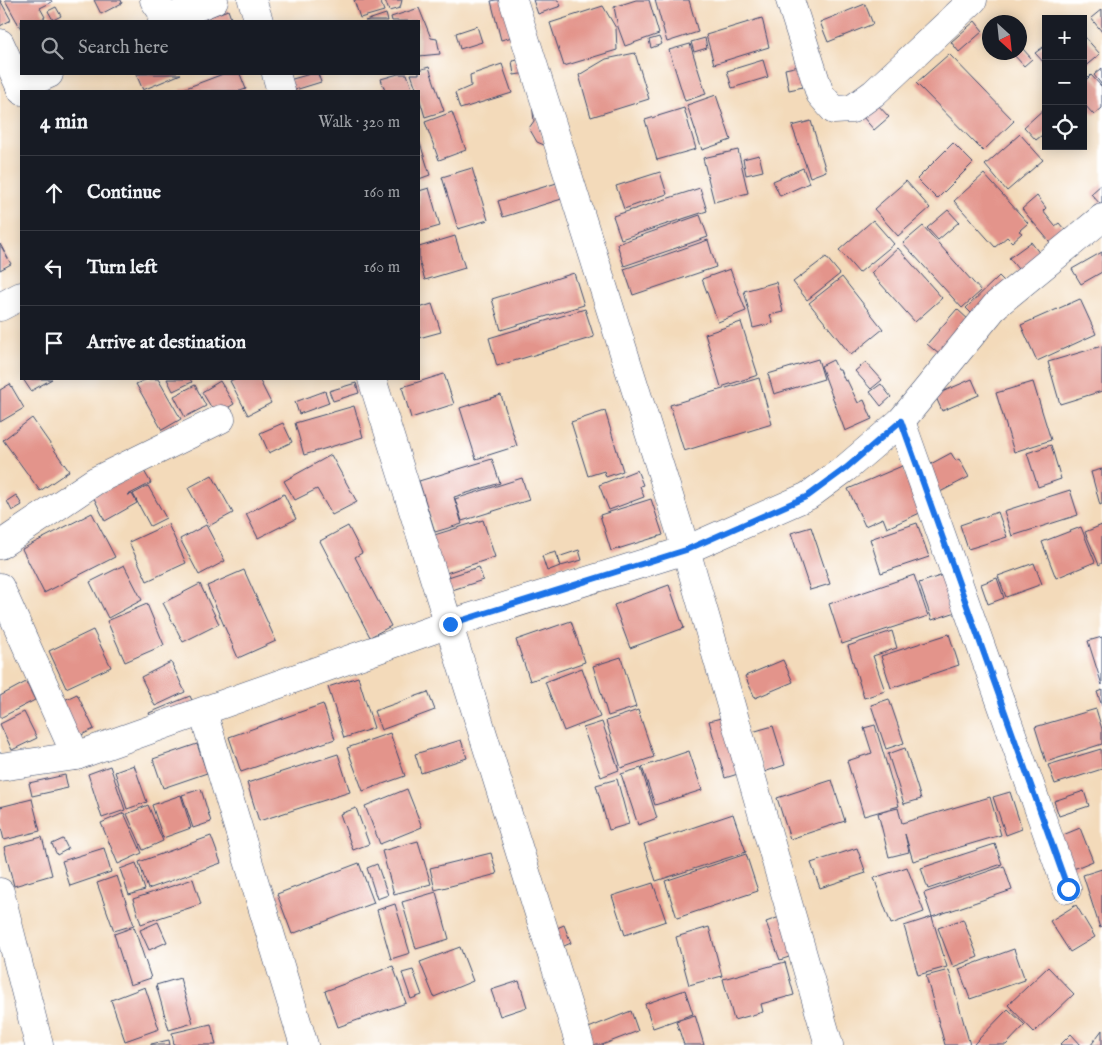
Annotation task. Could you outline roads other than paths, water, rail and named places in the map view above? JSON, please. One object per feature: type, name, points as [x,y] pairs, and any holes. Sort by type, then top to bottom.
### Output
[{"type":"street","points":[[161,13],[214,0]]},
{"type":"street","points":[[252,0],[259,20]]},
{"type":"street","points":[[513,0],[686,550],[829,1045]]},
{"type":"street","points":[[790,0],[820,94],[834,110],[852,109],[874,93],[973,0]]},
{"type":"street","points":[[0,43],[21,89],[47,75]]},
{"type":"street","points":[[276,75],[281,90]]},
{"type":"street","points":[[0,767],[76,756],[450,624],[686,550],[808,496],[846,468],[901,421],[996,306],[1102,218]]},
{"type":"street","points":[[0,307],[20,297]]},
{"type":"street","points":[[372,380],[580,1045]]},
{"type":"street","points":[[0,545],[94,481],[221,419]]},
{"type":"street","points":[[901,421],[1068,889]]},
{"type":"street","points":[[0,587],[76,756]]},
{"type":"street","points":[[203,712],[304,1045]]},
{"type":"street","points":[[0,892],[39,1045]]}]
